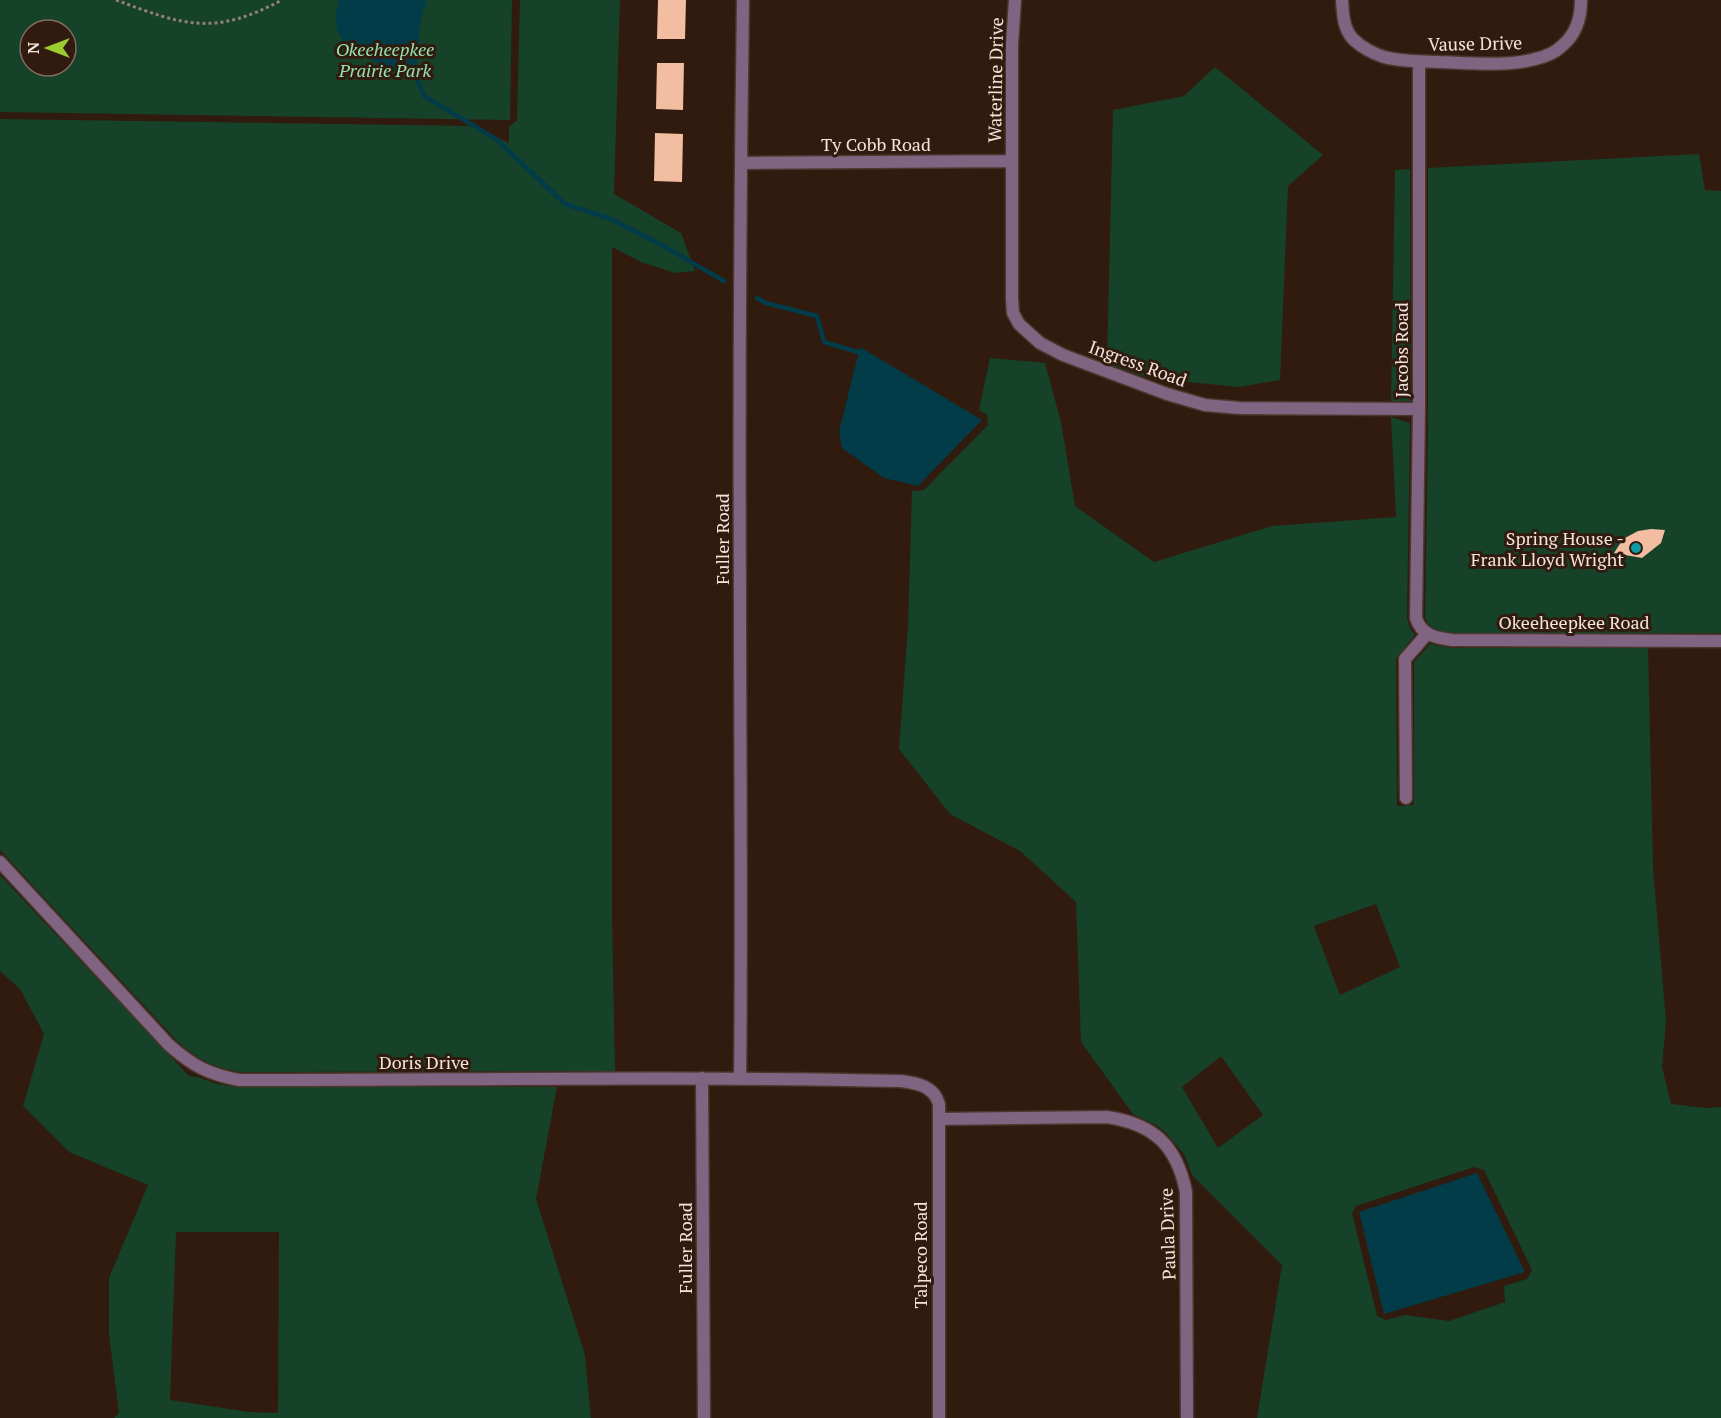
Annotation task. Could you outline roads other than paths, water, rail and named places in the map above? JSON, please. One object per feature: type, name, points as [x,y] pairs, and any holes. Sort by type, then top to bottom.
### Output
[{"type":"street","name":"Fuller Road","points":[[740,1078],[743,0]]},
{"type":"street","name":"Waterline Drive","points":[[1011,161],[1012,44],[1015,0]]},
{"type":"street","name":"Vause Drive","points":[[1342,0],[1344,22],[1348,32],[1369,50],[1384,57],[1474,63],[1524,61],[1545,56],[1564,45],[1578,26],[1581,0]]},
{"type":"street","name":"Jacobs Road","points":[[1419,61],[1419,409],[1416,618],[1419,627],[1427,634]]},
{"type":"street","name":"Ty Cobb Road","points":[[741,163],[1011,161]]},
{"type":"street","name":"Ingress Road","points":[[1011,161],[1013,313],[1024,330],[1040,343],[1063,355],[1167,394],[1205,405],[1249,408],[1419,409]]},
{"type":"street","name":"Okeeheepkee Road","points":[[1427,634],[1452,640],[1721,640]]},
{"type":"street","points":[[1406,798],[1405,659],[1427,634]]},
{"type":"street","name":"Doris Drive","points":[[0,862],[169,1046],[190,1064],[221,1077],[239,1080],[740,1078],[901,1081],[920,1084],[934,1093]]},
{"type":"street","name":"Fuller Road","points":[[702,1078],[704,1418]]},
{"type":"street","name":"Talpeco Road","points":[[934,1093],[939,1104],[939,1418]]},
{"type":"street","name":"Paula Drive","points":[[939,1119],[1116,1118],[1134,1123],[1151,1132],[1171,1150],[1182,1173],[1186,1192],[1187,1418]]},
{"type":"water","points":[[339,0],[427,0],[420,22],[417,63],[413,72],[404,73],[394,70],[352,49],[344,42],[336,25]]},
{"type":"water","points":[[860,347],[982,420],[918,486],[884,478],[842,448],[839,432]]},
{"type":"water","points":[[1477,1173],[1525,1272],[1384,1314],[1359,1212]]},
{"type":"waterway","points":[[412,67],[424,96],[496,139],[565,204],[611,219],[724,281]]},
{"type":"waterway","points":[[757,298],[766,303],[817,316],[824,342],[861,353]]},
{"type":"place","name":"Spring House - Frank Lloyd Wright","points":[[1636,548]]},
{"type":"park label","name":"Okeeheepkee Prairie Park","points":[[385,59]]}]
